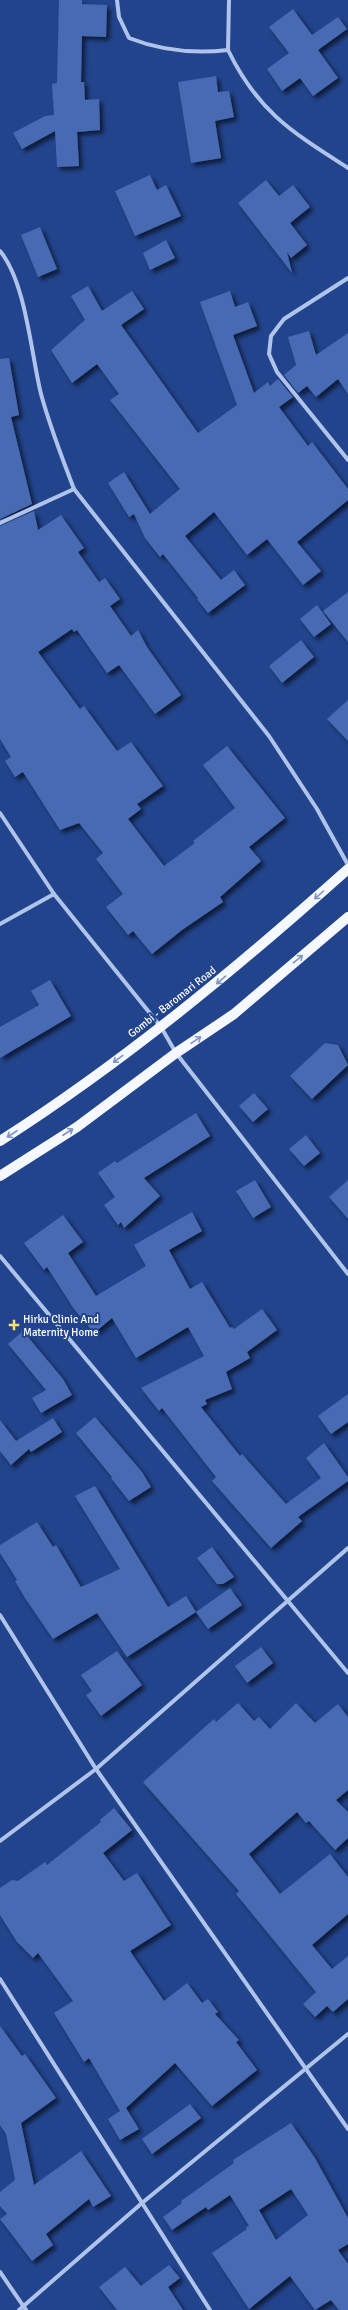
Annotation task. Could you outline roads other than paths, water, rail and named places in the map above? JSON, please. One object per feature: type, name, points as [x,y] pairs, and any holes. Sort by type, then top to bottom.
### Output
[{"type":"main road","name":"Gombi - Baromari Road","points":[[0,1141],[51,1109],[206,992],[348,869]]},
{"type":"main road","points":[[0,1176],[77,1127],[176,1053],[234,1014],[348,917]]},
{"type":"street","points":[[117,0],[119,17],[129,38],[150,47],[181,52],[228,50]]},
{"type":"street","points":[[229,0],[228,50],[247,85],[265,108],[314,146],[348,168]]},
{"type":"street","points":[[0,251],[22,298],[28,337],[41,394],[56,443],[74,489],[268,736],[317,809],[348,865]]},
{"type":"street","points":[[348,278],[284,319],[271,336],[270,354],[277,372],[348,460]]},
{"type":"street","points":[[0,523],[74,489]]},
{"type":"street","points":[[0,813],[54,894],[161,1027],[176,1053],[348,1274]]},
{"type":"street","points":[[0,924],[54,894]]},
{"type":"street","points":[[0,1256],[348,1673]]},
{"type":"street","points":[[0,1841],[96,1769],[348,1548]]},
{"type":"street","points":[[0,1615],[96,1769],[305,2070],[348,2129]]},
{"type":"street","points":[[0,1979],[210,2310]]},
{"type":"street","points":[[19,2310],[25,2308],[142,2203],[348,2034]]},
{"type":"street","points":[[0,2272],[25,2308]]},
{"type":"place","name":"Hirku Clinic And Maternity Home","points":[[14,1325]]}]
